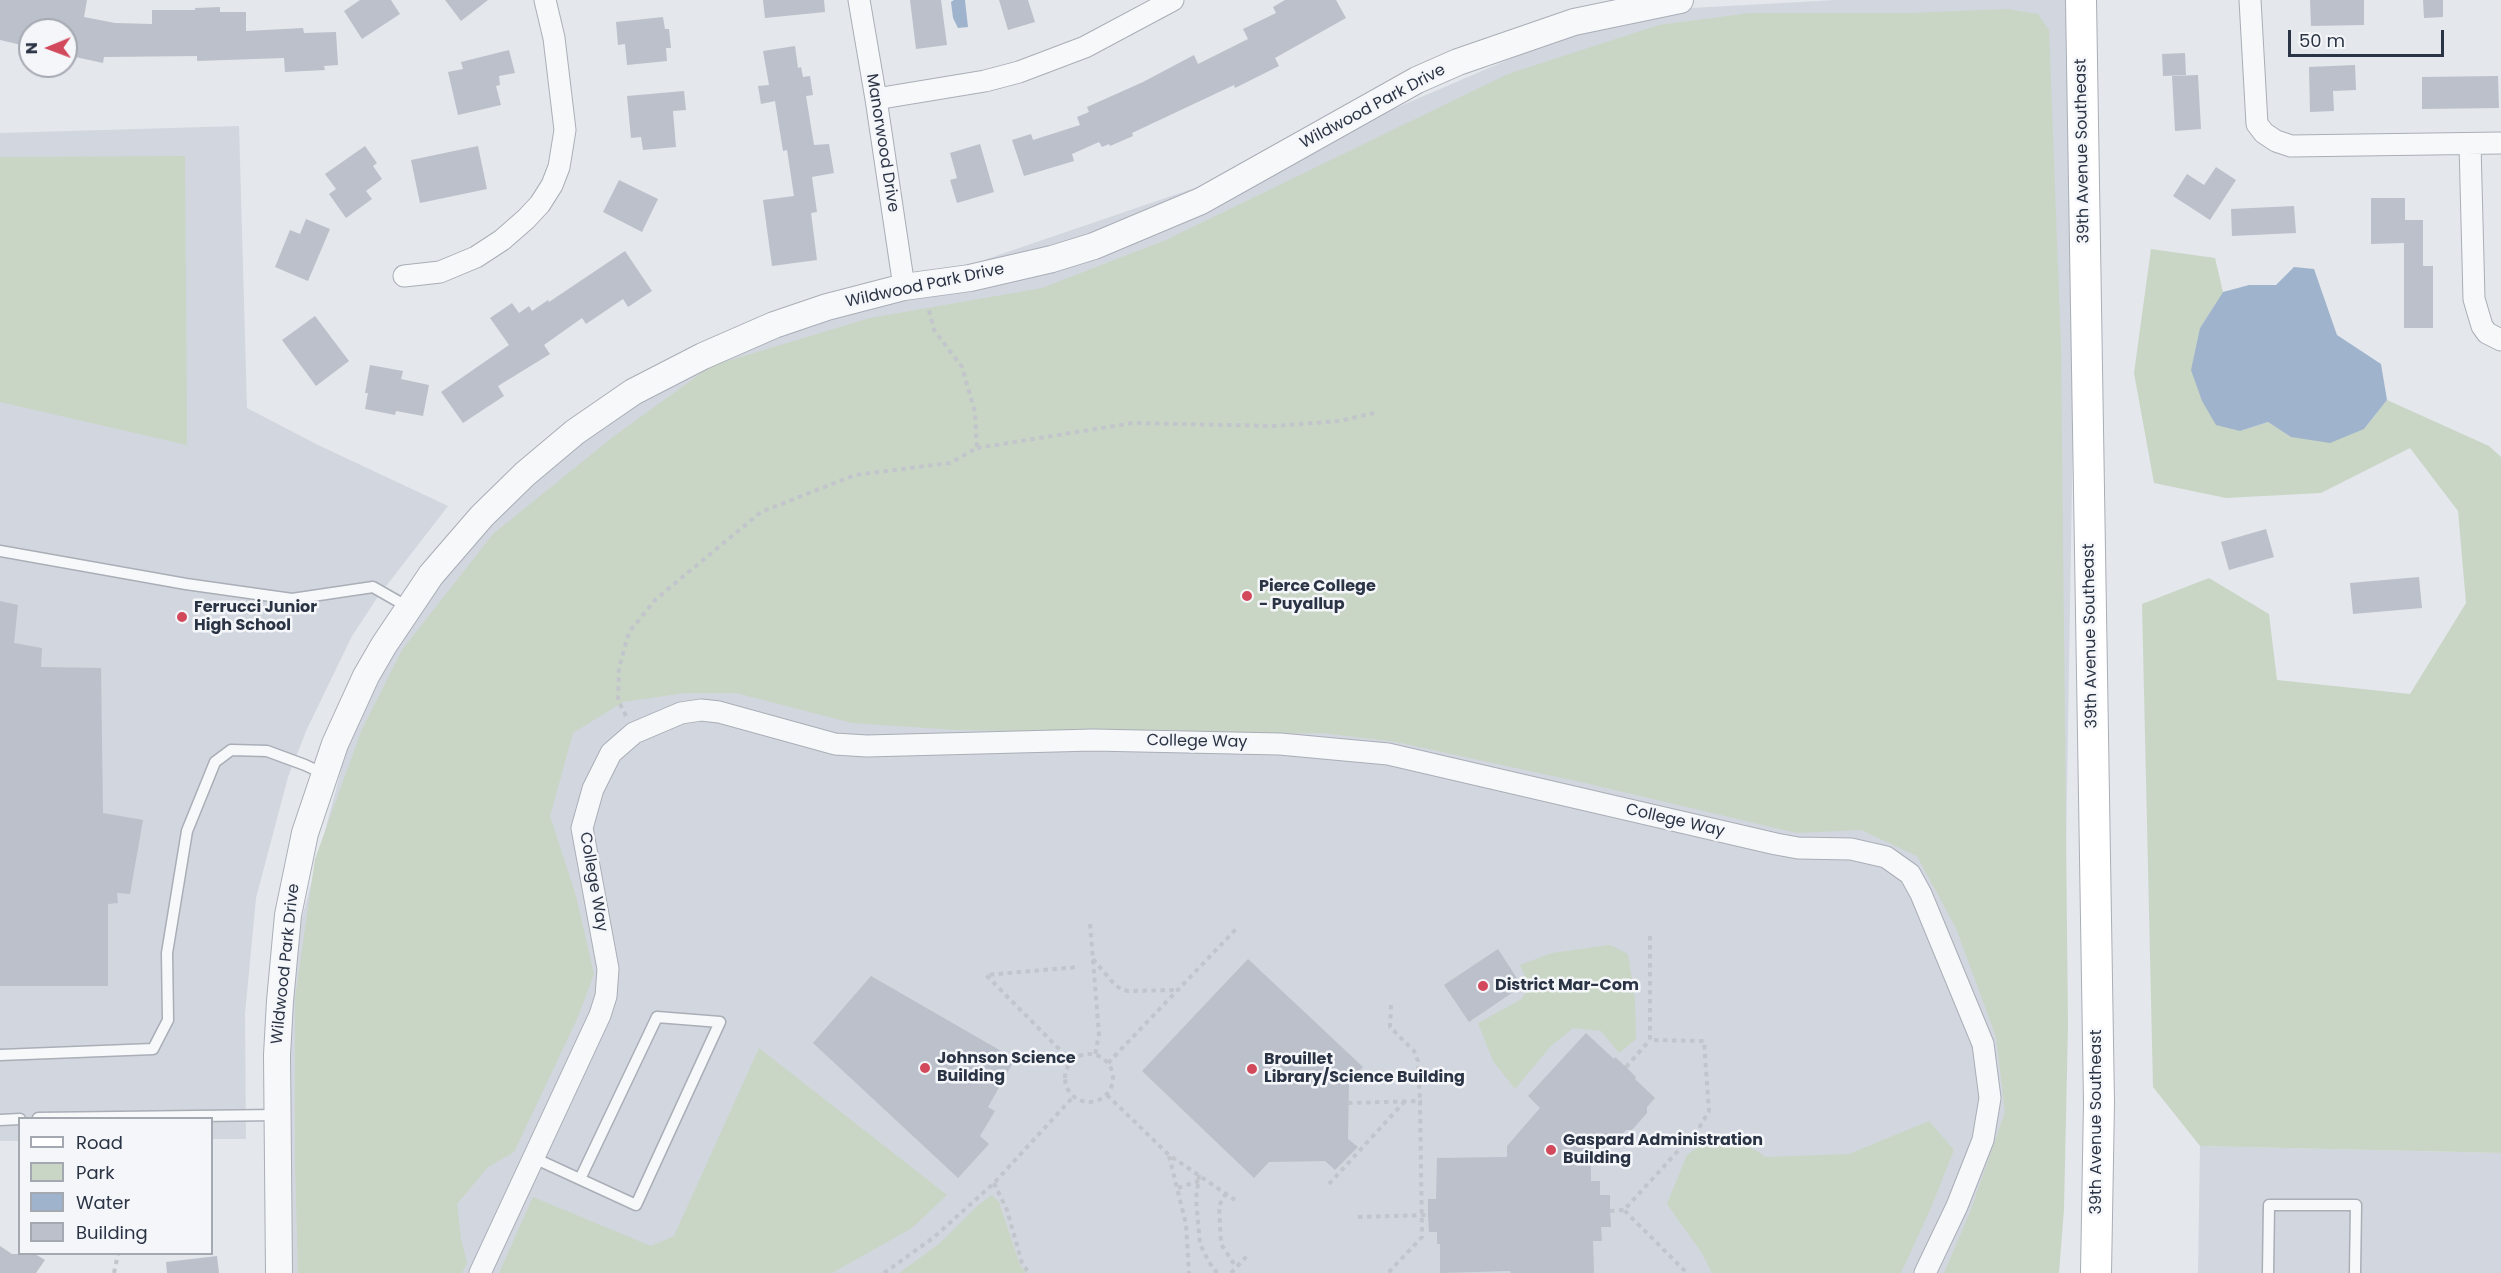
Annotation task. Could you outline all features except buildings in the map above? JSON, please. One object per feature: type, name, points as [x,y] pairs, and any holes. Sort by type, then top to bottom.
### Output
[{"type":"main road","name":"39th Avenue Southeast","points":[[2081,0],[2099,1102],[2096,1273]]},
{"type":"street","points":[[404,276],[440,272],[476,257],[502,240],[526,219],[540,204],[552,184],[559,167],[565,130],[554,38],[545,0]]},
{"type":"street","name":"Manorwood Drive","points":[[859,0],[913,286]]},
{"type":"street","points":[[876,99],[985,81],[1053,61],[1096,42],[1173,0]]},
{"type":"street","name":"Wildwood Park Drive","points":[[279,1273],[277,1055],[280,1001],[288,915],[305,833],[335,744],[366,676],[408,607],[431,575],[482,516],[525,474],[575,432],[633,392],[703,356],[774,325],[828,307],[913,286],[980,275],[1052,259],[1095,246],[1201,201],[1417,80],[1458,62],[1574,22],[1680,0]]},
{"type":"street","points":[[2250,0],[2257,124],[2264,133],[2276,141],[2291,146],[2501,143]]},
{"type":"street","points":[[2470,144],[2474,299],[2482,326],[2487,333],[2501,340]]},
{"type":"street","name":"College Way","points":[[480,1273],[600,1015],[606,996],[608,969],[582,828],[586,810],[601,770],[611,753],[634,733],[681,713],[701,710],[719,712],[836,744],[892,746],[1082,740],[1280,744],[1388,754],[1776,844],[1797,848],[1851,849],[1886,857],[1899,864],[1910,874],[1921,894],[1983,1044],[1990,1098],[1983,1140],[1957,1206],[1925,1273]]},
{"type":"lane","points":[[0,551],[186,584],[292,599],[373,587],[408,607]]},
{"type":"lane","points":[[0,1055],[153,1049],[168,1020],[167,953],[188,831],[215,762],[231,750],[267,751],[324,774]]},
{"type":"lane","points":[[534,1158],[636,1205],[720,1022],[657,1017],[580,1179]]},
{"type":"lane","points":[[158,1117],[277,1115]]},
{"type":"lane","points":[[0,1119],[18,1119]]},
{"type":"lane","points":[[2268,1273],[2269,1205],[2356,1205],[2355,1273]]},
{"type":"path","points":[[913,286],[934,330],[962,367],[975,412],[977,448]]},
{"type":"path","points":[[634,733],[618,700],[619,668],[629,632],[656,599],[761,512],[855,475],[950,463],[977,448],[1133,423],[1276,426],[1339,421],[1374,413]]},
{"type":"path","points":[[1090,924],[1098,1034],[1095,1055]]},
{"type":"path","points":[[1108,1063],[1238,927]]},
{"type":"path","points":[[1626,1067],[1650,1040],[1650,936]]},
{"type":"path","points":[[1093,959],[1121,989],[1128,991],[1178,990]]},
{"type":"path","points":[[1072,1062],[986,975],[1078,967]]},
{"type":"path","points":[[1388,1273],[1422,1237],[1418,1061],[1414,1051],[1390,1027],[1391,1005]]},
{"type":"path","points":[[1610,1211],[1624,1210],[1699,1128],[1709,1111],[1704,1041],[1650,1040]]},
{"type":"path","points":[[1087,1054],[1095,1055],[1108,1063],[1114,1079],[1107,1095],[1100,1101],[1090,1103],[1073,1096],[1067,1089],[1065,1079],[1066,1070],[1072,1062],[1087,1054]]},
{"type":"path","points":[[1107,1095],[1169,1155],[1235,1200]]},
{"type":"path","points":[[884,1273],[933,1238],[994,1183],[1073,1096]]},
{"type":"path","points":[[1329,1184],[1405,1101]]},
{"type":"path","points":[[1348,1103],[1420,1101]]},
{"type":"path","points":[[1169,1155],[1186,1224],[1189,1273]]},
{"type":"path","points":[[1199,1175],[1197,1224],[1200,1244],[1217,1273]]},
{"type":"path","points":[[1178,1188],[1198,1181]]},
{"type":"path","points":[[994,1183],[1007,1210],[1022,1263],[1029,1273]]},
{"type":"path","points":[[1226,1193],[1219,1206],[1221,1244],[1236,1267]]},
{"type":"path","points":[[1624,1210],[1687,1273]]},
{"type":"path","points":[[1358,1217],[1428,1215]]},
{"type":"path","points":[[114,1273],[118,1255]]},
{"type":"path","points":[[1231,1273],[1247,1256]]},
{"type":"shaded area","name":"Pierce College - Puyallup","points":[[1836,0],[2080,0],[2059,1273],[276,1273],[280,1001],[366,676],[482,516],[703,356],[1268,163],[1619,12]]},
{"type":"shaded area","name":"Ferrucci Junior High School","points":[[239,126],[247,408],[316,444],[448,506],[377,598],[352,636],[307,729],[288,777],[256,898],[245,1014],[246,1139],[213,1139],[213,1117],[18,1117],[18,1141],[0,1141],[0,133]]},
{"type":"shaded area","points":[[2200,1146],[2501,1153],[2501,1273],[2198,1273]]},
{"type":"green space","points":[[2007,9],[2038,14],[2049,30],[2061,347],[2068,1025],[2064,1209],[2059,1273],[1944,1273],[1970,1212],[2005,1112],[1996,1037],[1956,928],[1917,856],[1861,830],[1797,833],[1585,783],[1396,742],[1322,733],[1211,734],[956,730],[852,723],[736,693],[685,693],[623,702],[573,733],[550,816],[576,896],[594,974],[577,1019],[514,1152],[488,1167],[457,1204],[461,1239],[467,1263],[462,1273],[298,1273],[295,999],[315,859],[362,729],[402,650],[493,534],[613,437],[711,366],[870,318],[1042,288],[1166,240],[1508,74],[1659,25],[1750,13],[1910,13]]},
{"type":"green space","points":[[185,156],[187,445],[0,402],[0,157]]},
{"type":"green space","points":[[2151,249],[2215,258],[2223,292],[2200,328],[2240,431],[2268,422],[2291,437],[2364,429],[2387,400],[2489,446],[2501,457],[2501,1153],[2200,1146],[2153,1087],[2142,604],[2209,578],[2269,614],[2277,680],[2410,694],[2466,603],[2458,511],[2410,448],[2321,493],[2226,498],[2154,483],[2134,373]]},
{"type":"green space","points":[[1610,945],[1628,954],[1635,1000],[1636,1039],[1619,1053],[1601,1031],[1573,1028],[1550,1047],[1515,1089],[1493,1061],[1478,1023],[1522,999],[1529,985],[1520,965],[1552,953]]},
{"type":"green space","points":[[759,1048],[947,1195],[912,1228],[832,1273],[499,1273],[533,1197],[651,1246],[674,1236]]},
{"type":"green space","points":[[1929,1121],[1954,1150],[1901,1273],[1712,1273],[1702,1253],[1667,1204],[1687,1155],[1707,1140],[1735,1138],[1766,1157],[1849,1154]]},
{"type":"green space","points":[[992,1195],[999,1202],[1020,1265],[1026,1273],[899,1273],[939,1244],[977,1206]]},
{"type":"water","points":[[965,0],[968,27],[958,28],[953,18],[951,2]]},
{"type":"water","points":[[2294,267],[2314,269],[2337,335],[2381,364],[2387,400],[2364,429],[2330,443],[2291,437],[2268,422],[2240,431],[2216,425],[2202,401],[2191,370],[2200,328],[2223,292],[2249,285],[2276,285]]},
{"type":"place","name":"Pierce College - Puyallup","points":[[1247,596]]},
{"type":"place","name":"Ferrucci Junior High School","points":[[182,617]]},
{"type":"place","name":"District Mar-Com","points":[[1483,986]]},
{"type":"place","name":"Johnson Science Building","points":[[925,1068]]},
{"type":"place","name":"Brouillet Library/Science Building","points":[[1252,1069]]},
{"type":"place","name":"Gaspard Administration Building","points":[[1551,1150]]}]
